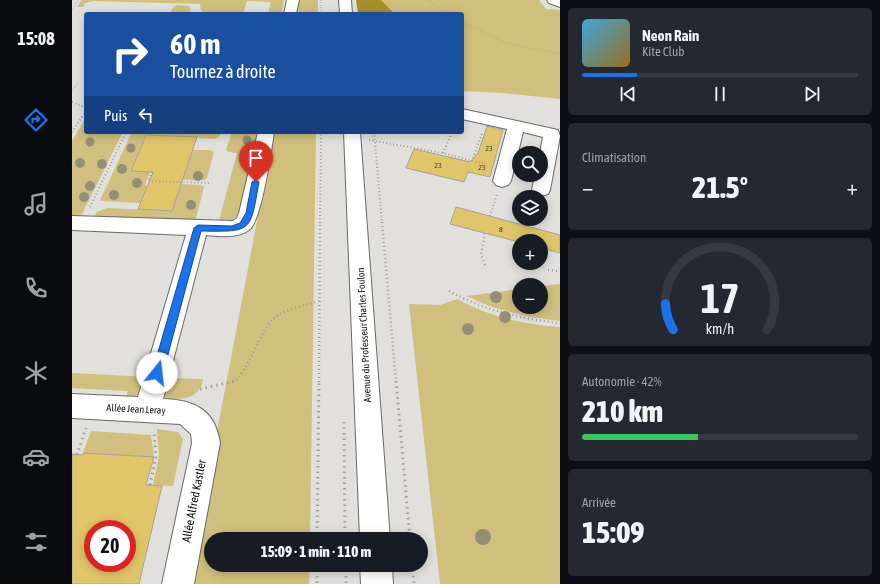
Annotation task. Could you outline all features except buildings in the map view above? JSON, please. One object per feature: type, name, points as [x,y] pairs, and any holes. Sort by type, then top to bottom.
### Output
[{"type":"street","points":[[290,12],[293,0]]},
{"type":"street","points":[[345,0],[346,12]]},
{"type":"street","points":[[553,0],[560,3]]},
{"type":"street","points":[[464,114],[552,134],[554,155],[541,190]]},
{"type":"street","points":[[502,181],[516,126]]},
{"type":"street","points":[[77,223],[198,228],[236,228],[247,224],[266,134]]},
{"type":"street","name":"Avenue du Professeur Charles Foulon","points":[[352,134],[375,532]]},
{"type":"street","points":[[147,420],[198,228]]},
{"type":"street","name":"Allée Jean Leray","points":[[72,406],[147,420],[180,412],[190,415],[198,420]]},
{"type":"street","name":"Allée Alfred Kastler","points":[[178,584],[206,443],[204,430],[198,420]]},
{"type":"street","points":[[376,572],[377,584]]},
{"type":"path","points":[[72,9],[79,0]]},
{"type":"path","points":[[321,0],[321,12]]},
{"type":"path","points":[[427,0],[446,12]]},
{"type":"path","points":[[464,23],[506,43],[560,54]]},
{"type":"path","points":[[72,90],[78,82]]},
{"type":"path","points":[[72,102],[84,109]]},
{"type":"path","points":[[72,132],[84,113]]},
{"type":"path","points":[[472,161],[486,119]]},
{"type":"path","points":[[77,223],[125,134]]},
{"type":"path","points":[[317,532],[321,134]]},
{"type":"path","points":[[374,134],[409,532]]},
{"type":"path","points":[[443,154],[451,134]]},
{"type":"path","points":[[374,141],[443,154],[489,165]]},
{"type":"path","points":[[152,172],[148,181],[211,183]]},
{"type":"path","points":[[163,186],[165,181]]},
{"type":"path","points":[[490,216],[502,181]]},
{"type":"path","points":[[485,233],[480,258],[485,266]]},
{"type":"path","points":[[548,270],[560,271]]},
{"type":"path","points":[[449,291],[487,309],[528,319],[560,323]]},
{"type":"path","points":[[200,389],[234,382],[242,372],[270,322],[278,315],[319,301]]},
{"type":"path","points":[[147,420],[154,431],[156,457],[150,485]]},
{"type":"path","points":[[77,455],[87,427],[94,427]]},
{"type":"path","points":[[317,572],[317,584]]},
{"type":"path","points":[[346,572],[346,584]]},
{"type":"path","points":[[413,572],[414,584]]},
{"type":"shaded area","points":[[82,0],[284,0],[281,12],[268,12],[271,2],[247,1],[244,12],[203,12],[200,4],[94,1],[85,3],[83,7],[77,7]]},
{"type":"shaded area","points":[[298,0],[318,0],[318,12],[296,12]]},
{"type":"shaded area","points":[[356,0],[381,0],[393,12],[358,12]]},
{"type":"shaded area","points":[[381,0],[539,0],[546,9],[560,10],[560,99],[502,93],[464,91],[464,12],[393,12]]},
{"type":"shaded area","points":[[177,5],[189,6],[191,10],[189,12],[171,12],[173,7]]},
{"type":"shaded area","points":[[84,120],[84,134],[122,134],[82,214],[72,218],[72,141]]},
{"type":"shaded area","points":[[131,134],[220,134],[219,137],[215,139],[146,135],[131,171],[150,172],[145,185],[147,186],[140,203],[100,200]]},
{"type":"shaded area","points":[[231,134],[257,134],[239,215],[228,223],[218,224],[237,153],[226,150]]},
{"type":"shaded area","points":[[274,134],[316,134],[310,532],[204,532],[204,572],[310,572],[309,584],[188,584]]},
{"type":"shaded area","points":[[192,150],[210,150],[214,152],[207,178],[205,180],[152,179]]},
{"type":"shaded area","points":[[181,184],[201,185],[204,187],[195,222],[94,217],[97,212],[107,208],[172,211]]},
{"type":"shaded area","points":[[560,284],[560,321],[517,314],[548,314],[548,285]]},
{"type":"shaded area","points":[[512,290],[512,313],[489,306],[467,296]]},
{"type":"shaded area","points":[[457,299],[481,310],[507,319],[560,327],[560,584],[440,584],[409,304],[440,305]]},
{"type":"shaded area","points":[[72,373],[148,377],[139,394],[132,397],[126,397],[128,391],[72,388]]},
{"type":"shaded area","points":[[168,378],[203,379],[200,388],[194,395],[180,399],[172,399],[163,396]]},
{"type":"shaded area","points":[[157,429],[178,432],[183,439],[173,486],[153,485],[159,456]]},
{"type":"shaded area","points":[[91,431],[151,435],[154,457],[83,453]]},
{"type":"route","points":[[157,373],[198,228],[232,229],[243,225],[250,213],[256,182]]}]
